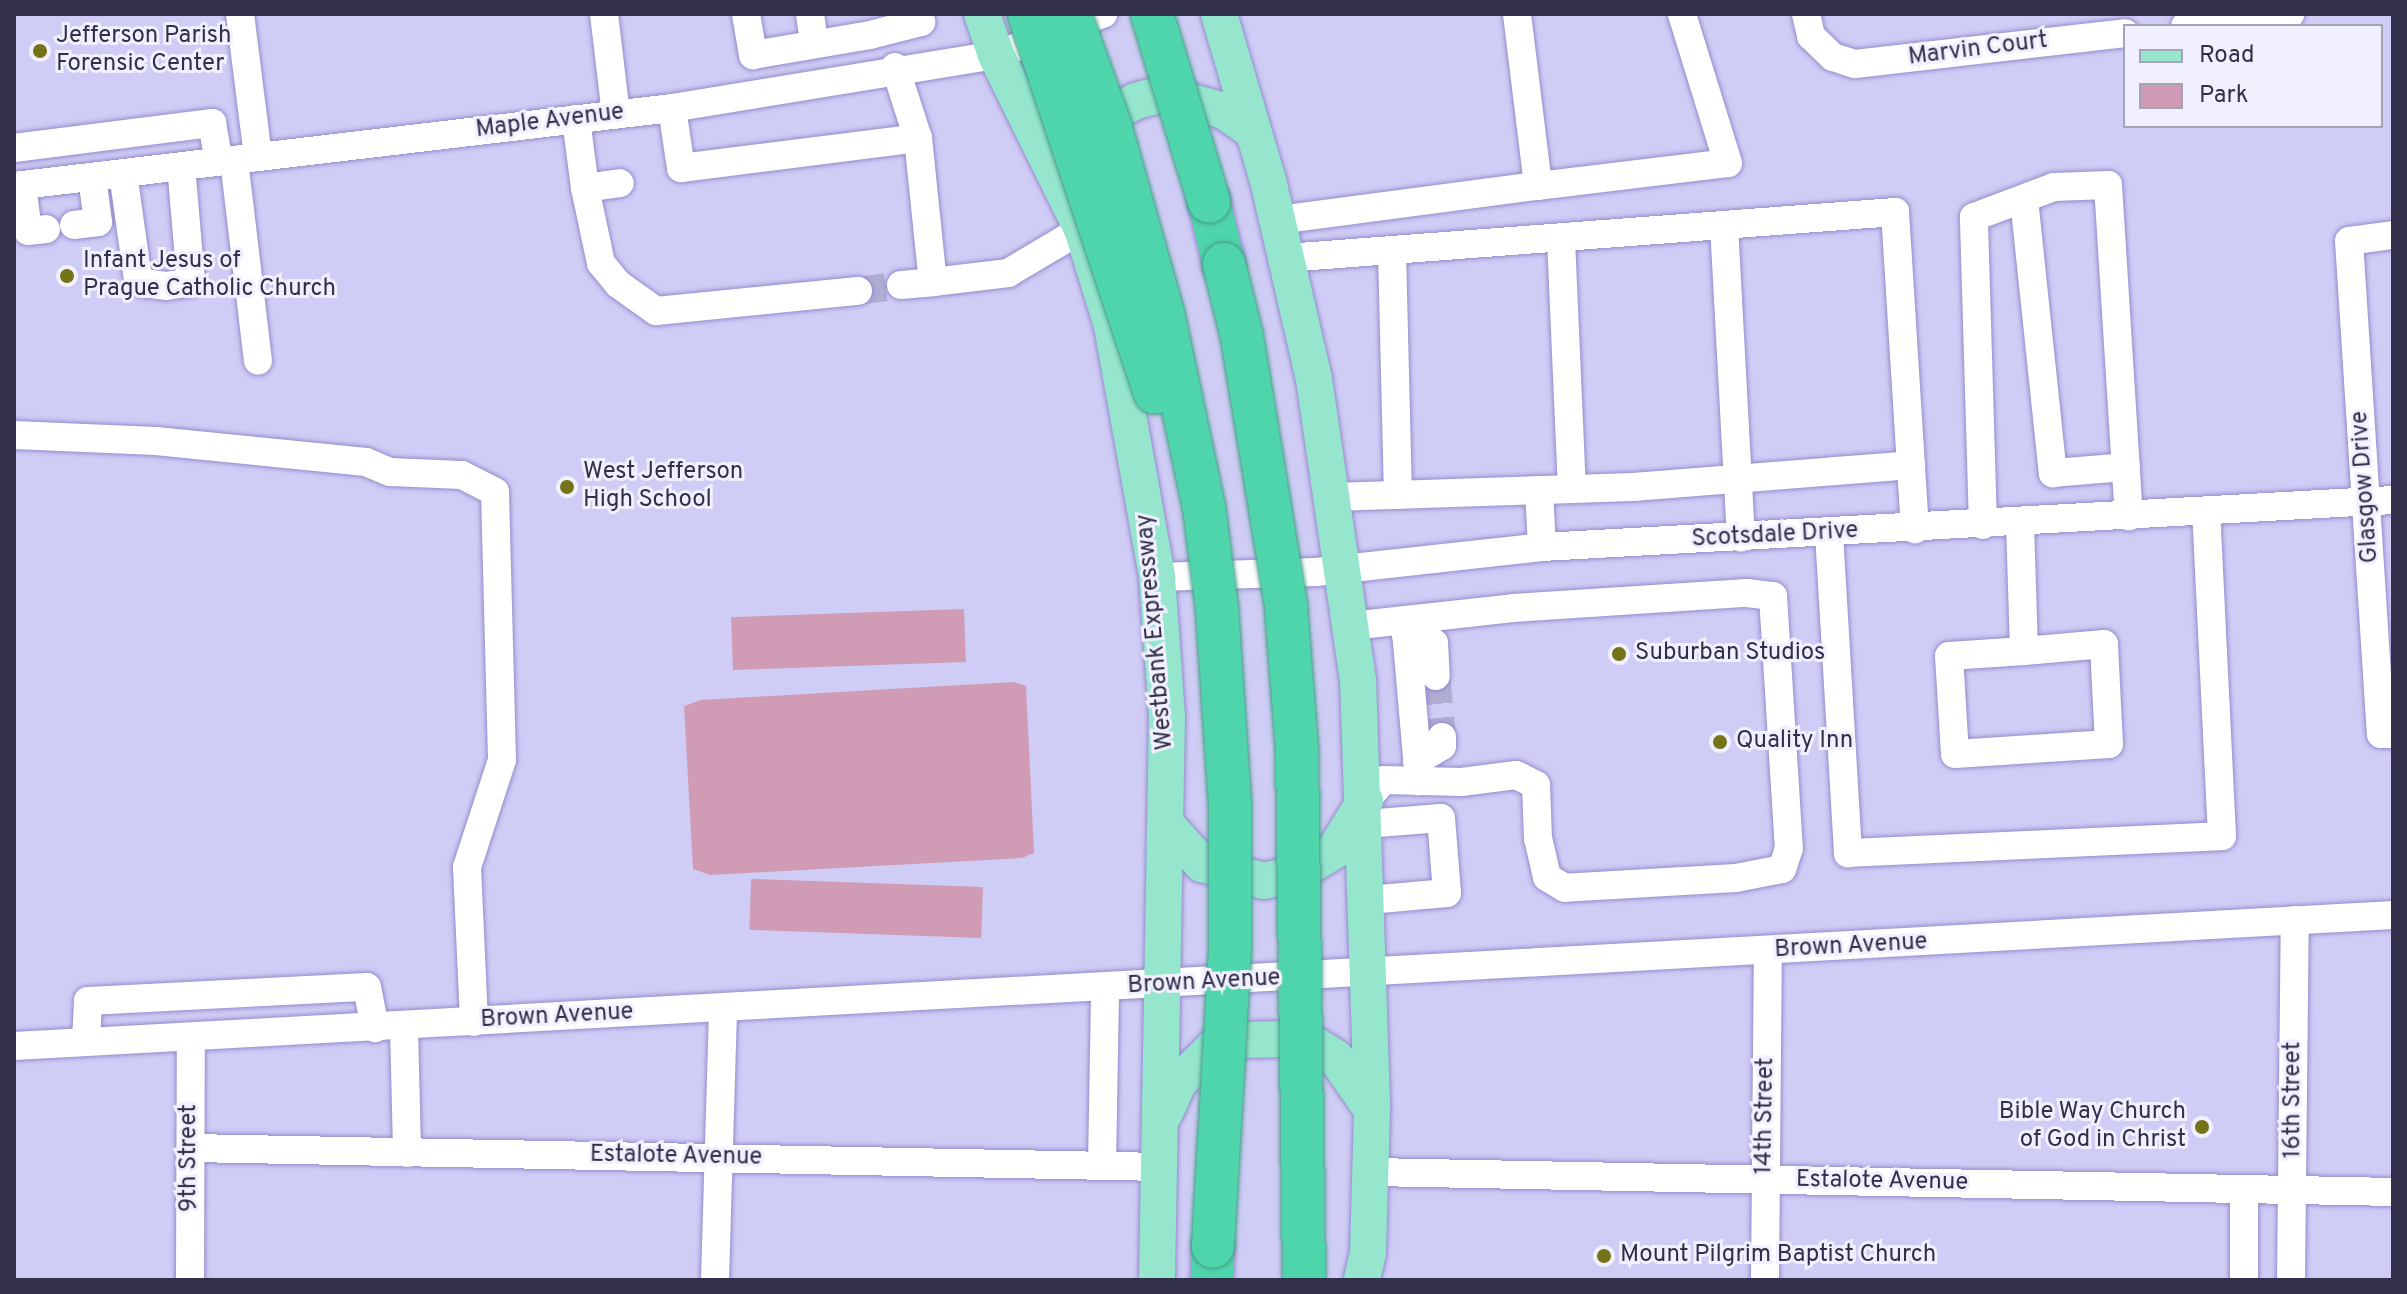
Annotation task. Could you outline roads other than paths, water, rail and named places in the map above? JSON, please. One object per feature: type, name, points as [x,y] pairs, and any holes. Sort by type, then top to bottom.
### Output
[{"type":"highway","points":[[1029,14],[1146,358],[1170,454],[1204,507]]},
{"type":"highway","points":[[1152,14],[1209,202],[1242,337],[1286,607],[1297,750],[1304,1280]]},
{"type":"highway","points":[[1169,14],[1193,92],[1209,202]]},
{"type":"highway","points":[[1084,17],[1147,251],[1204,507],[1217,609],[1230,805],[1230,950],[1212,1280]]},
{"type":"main road","name":"Westbank Expressway","points":[[982,14],[996,55],[1075,216],[1112,326],[1157,577],[1167,717],[1163,1117],[1157,1280]]},
{"type":"main road","points":[[1219,14],[1278,220],[1314,379],[1351,626],[1368,900],[1372,1172],[1366,1271]]},
{"type":"main road","points":[[1075,216],[1081,147],[1097,122],[1136,101],[1163,94],[1224,111],[1250,129]]},
{"type":"main road","points":[[1166,824],[1202,864],[1264,881],[1298,873],[1334,851],[1365,813]]},
{"type":"main road","points":[[1163,1117],[1188,1071],[1213,1048],[1238,1040],[1286,1039],[1317,1046],[1342,1064],[1372,1110]]},
{"type":"street","points":[[240,14],[237,159],[258,361]]},
{"type":"street","points":[[604,14],[616,114]]},
{"type":"street","points":[[746,14],[753,55],[814,44],[868,24],[921,22],[918,14]]},
{"type":"street","points":[[810,14],[814,44]]},
{"type":"street","points":[[1517,14],[1538,186]]},
{"type":"street","points":[[1278,220],[1728,163],[1682,14]]},
{"type":"street","name":"Marvin Court","points":[[1806,14],[1811,36],[1833,57],[1855,64],[2123,33]]},
{"type":"street","points":[[2202,24],[2290,14]]},
{"type":"street","name":"Maple Avenue","points":[[18,186],[672,108],[886,69],[996,55],[1084,17]]},
{"type":"street","points":[[868,24],[918,138],[933,282]]},
{"type":"street","points":[[672,108],[681,168],[918,138]]},
{"type":"street","points":[[576,119],[585,188],[601,263],[618,284],[656,311],[858,291]]},
{"type":"street","points":[[14,148],[212,123],[237,159]]},
{"type":"street","points":[[123,173],[137,273],[143,283],[166,286],[191,282],[181,166]]},
{"type":"street","points":[[74,225],[98,222],[92,177]]},
{"type":"street","points":[[585,188],[620,183]]},
{"type":"street","points":[[1983,525],[1974,217],[2054,187],[2108,185],[2129,516]]},
{"type":"street","points":[[18,186],[28,231],[46,229]]},
{"type":"street","points":[[2024,199],[2053,473],[2126,467]]},
{"type":"street","points":[[1286,258],[1895,212],[1915,529]]},
{"type":"street","points":[[901,285],[1008,273],[1075,216]]},
{"type":"street","points":[[1724,225],[1741,538]]},
{"type":"street","name":"Glasgow Drive","points":[[2387,734],[2380,500],[2349,241],[2393,235]]},
{"type":"street","points":[[1561,239],[1572,489]]},
{"type":"street","points":[[1392,251],[1398,495]]},
{"type":"street","points":[[14,435],[156,441],[366,462],[390,472],[462,475],[495,492],[502,760],[467,867],[474,1022]]},
{"type":"street","points":[[1333,497],[1572,489],[1911,465]]},
{"type":"street","points":[[1539,490],[1542,547]]},
{"type":"street","name":"Scotsdale Drive","points":[[1157,577],[1342,568],[1542,547],[1915,529],[2380,500]]},
{"type":"street","points":[[1829,533],[1848,853],[2222,836],[2206,511]]},
{"type":"street","points":[[2020,523],[2024,651]]},
{"type":"street","points":[[1351,626],[1406,628],[1513,608],[1747,593],[1773,596],[1789,848],[1782,869],[1736,878],[1565,888],[1547,877],[1538,839],[1536,785],[1516,775],[1461,782],[1418,771],[1384,780],[1365,813],[1441,818],[1447,893],[1368,900]]},
{"type":"street","points":[[1406,628],[1434,643],[1436,676]]},
{"type":"street","points":[[1406,628],[1418,771]]},
{"type":"street","points":[[2104,644],[2109,744],[1955,754],[1949,656],[2024,651],[2104,644]]},
{"type":"street","points":[[1418,771],[1442,746],[1442,737]]},
{"type":"street","name":"Brown Avenue","points":[[14,1046],[1369,974],[2393,915]]},
{"type":"street","name":"16th Street","points":[[2291,1280],[2295,920]]},
{"type":"street","name":"14th Street","points":[[1765,1280],[1768,951]]},
{"type":"street","points":[[1102,1166],[1105,988]]},
{"type":"street","points":[[86,1042],[84,1003],[371,989],[375,1028]]},
{"type":"street","points":[[715,1280],[723,1008]]},
{"type":"street","points":[[404,1027],[407,1153]]},
{"type":"street","name":"9th Street","points":[[190,1280],[191,1037]]},
{"type":"street","name":"Estalote Avenue","points":[[191,1148],[1161,1167]]},
{"type":"street","name":"Estalote Avenue","points":[[1372,1172],[2393,1192]]},
{"type":"street","points":[[2244,1189],[2244,1280]]},
{"type":"tunnel","points":[[858,291],[901,285]]},
{"type":"tunnel","points":[[1436,676],[1442,737]]},
{"type":"place","name":"Jefferson Parish Forensic Center","points":[[40,51]]},
{"type":"place","name":"Infant Jesus of Prague Catholic Church","points":[[67,276]]},
{"type":"place","name":"West Jefferson High School","points":[[567,487]]},
{"type":"place","name":"Suburban Studios","points":[[1619,654]]},
{"type":"place","name":"Quality Inn","points":[[1720,742]]},
{"type":"place","name":"Bible Way Church of God in Christ","points":[[2202,1127]]},
{"type":"place","name":"Mount Pilgrim Baptist Church","points":[[1604,1256]]}]
